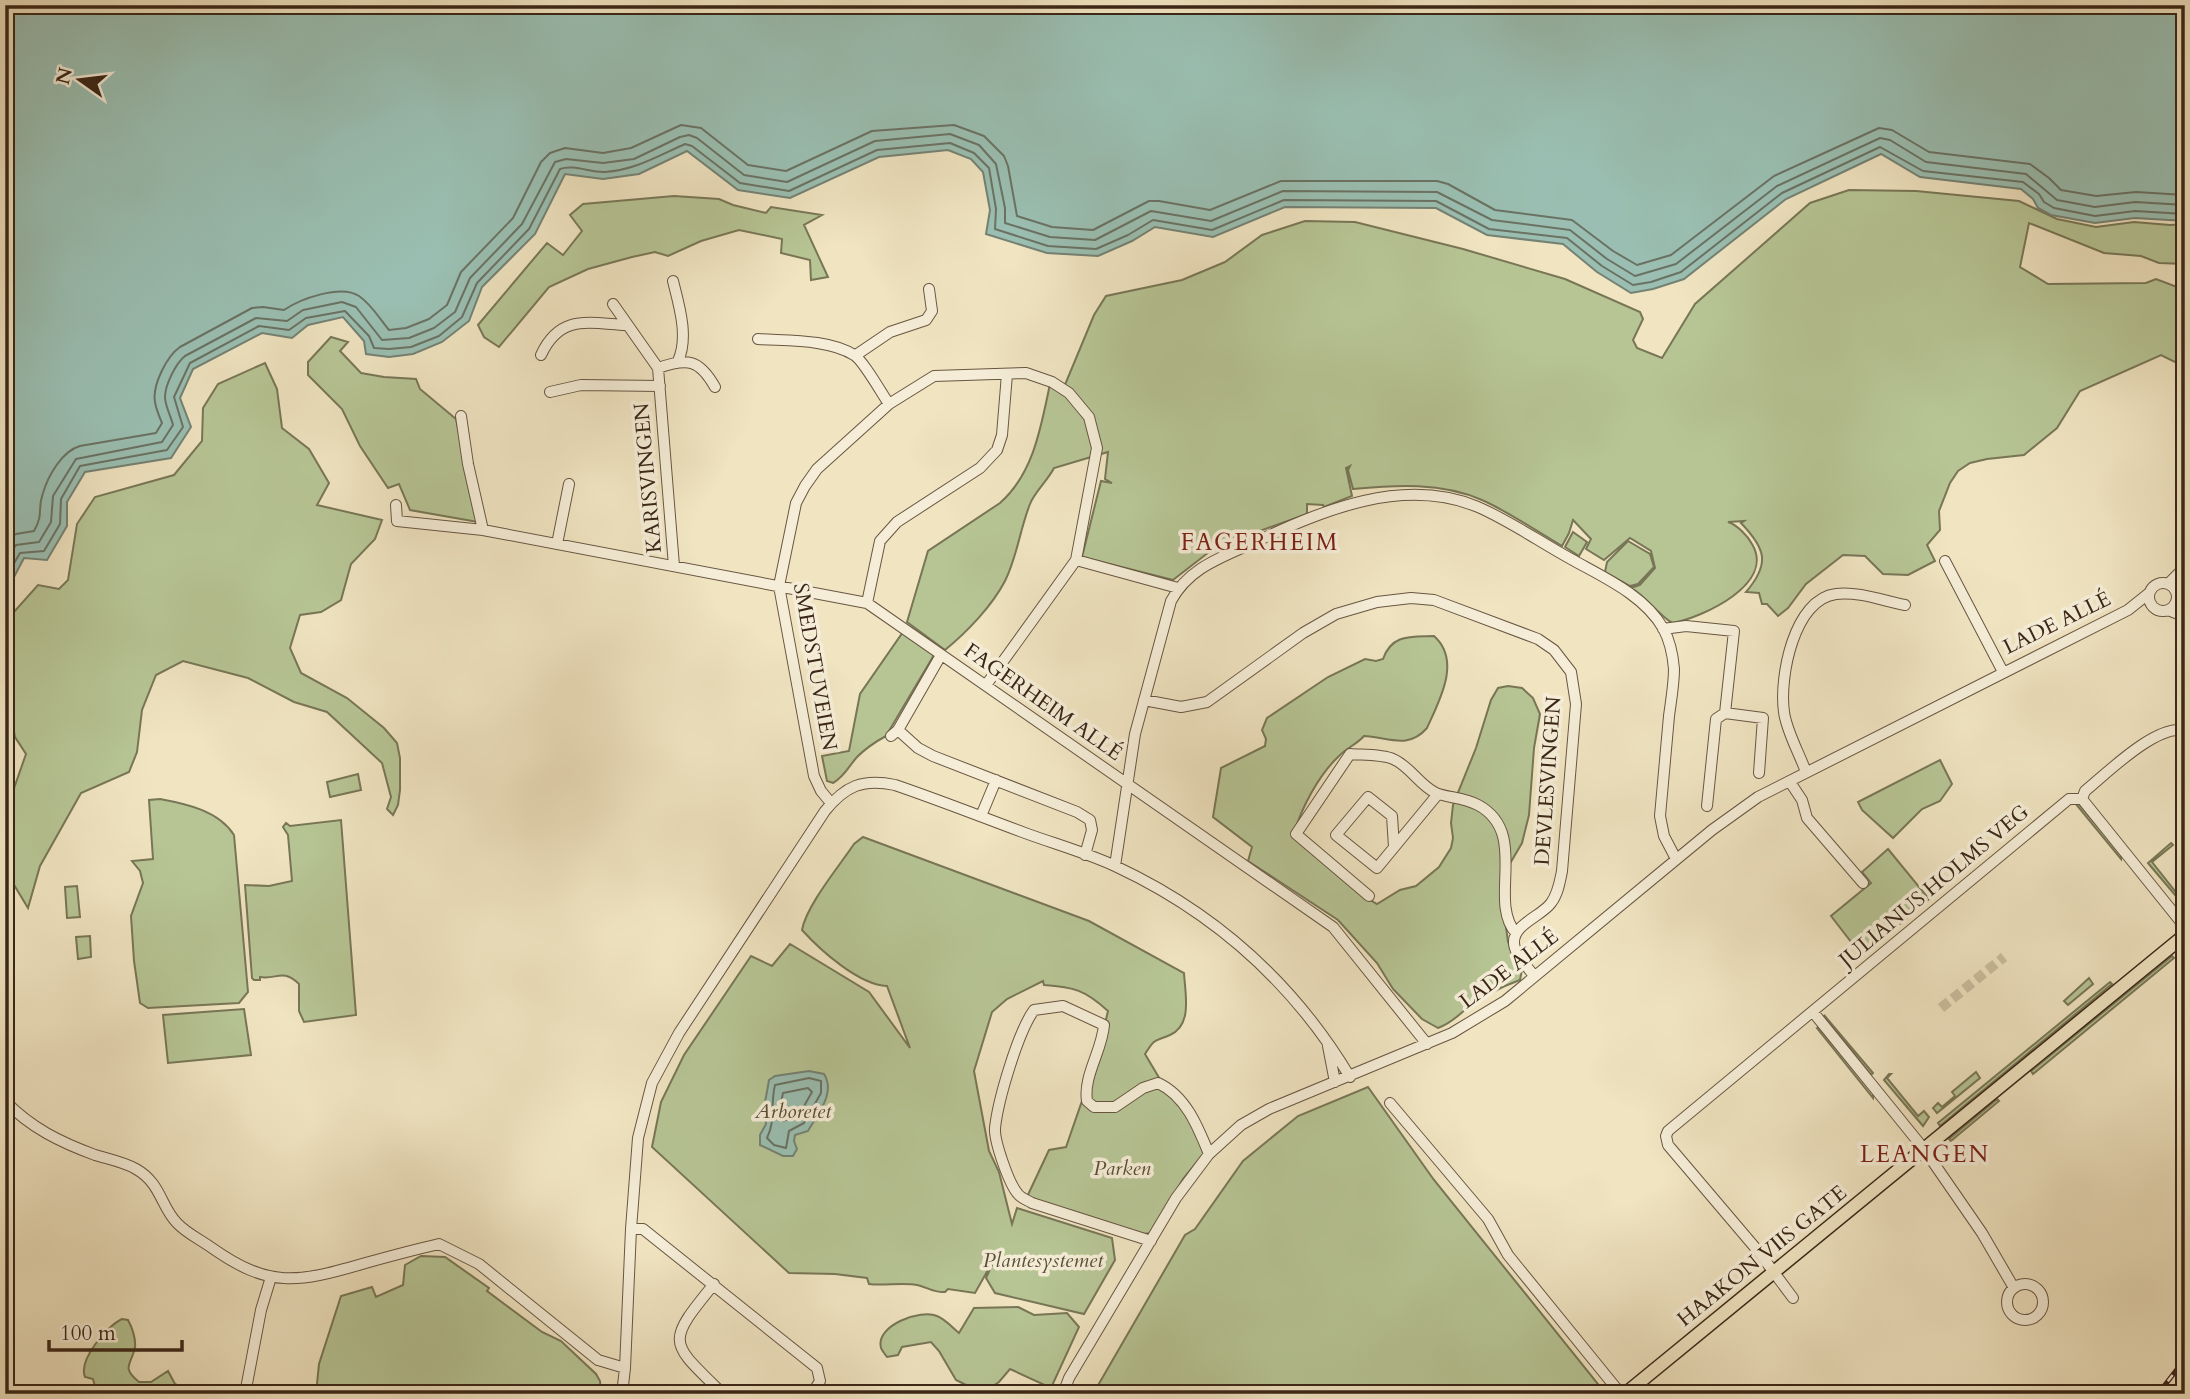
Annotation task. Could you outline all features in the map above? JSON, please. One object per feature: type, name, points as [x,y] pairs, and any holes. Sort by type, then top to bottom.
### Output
[{"type":"main road","name":"HAAKON VIIS GATE","points":[[1623,1394],[2185,935]]},
{"type":"street","points":[[673,281],[682,320],[682,354],[678,361]]},
{"type":"street","points":[[856,355],[890,332],[926,320],[932,311],[929,289]]},
{"type":"street","points":[[612,304],[658,368],[678,361],[698,365],[715,387]]},
{"type":"street","points":[[541,355],[559,329],[569,324],[626,325]]},
{"type":"street","points":[[758,339],[806,342],[830,346],[856,355],[889,404]]},
{"type":"street","name":"KARISVINGEN","points":[[658,368],[674,566]]},
{"type":"street","name":"SMEDSTUVEIEN","points":[[831,803],[814,776],[779,586],[796,503],[817,469],[889,404],[934,376],[1026,373],[1052,382],[1069,393],[1089,417],[1097,448],[1076,560]]},
{"type":"street","points":[[867,603],[880,541],[897,522],[980,468],[997,450],[1002,435],[1007,374]]},
{"type":"street","name":"KARISVINGEN","points":[[550,392],[581,385],[660,387]]},
{"type":"street","points":[[461,416],[468,464],[483,530]]},
{"type":"street","points":[[557,544],[569,484]]},
{"type":"street","points":[[1115,866],[1135,734],[1171,601],[1178,588],[1198,570],[1219,557],[1342,507],[1382,497],[1424,495],[1452,499],[1478,507],[1506,522],[1632,596],[1644,605],[1663,629],[1674,668],[1660,816],[1664,836],[1676,859]]},
{"type":"street","name":"FAGERHEIM ALLÉ","points":[[396,505],[397,521],[483,530],[867,603],[1333,927],[1427,1044]]},
{"type":"street","points":[[986,685],[1076,560],[1178,588]]},
{"type":"street","name":"LADE ALLÉ","points":[[1945,561],[2003,672]]},
{"type":"street","points":[[2169,583],[2181,601],[2168,610],[2158,611],[2149,599],[2156,584],[2169,583],[2185,567]]},
{"type":"street","points":[[1806,772],[1784,713],[1784,682],[1790,649],[1800,622],[1823,598],[1835,594],[1905,606]]},
{"type":"street","name":"DEVLESVINGEN","points":[[1144,700],[1181,707],[1207,702],[1303,633],[1336,614],[1377,602],[1411,598],[1433,600],[1504,625],[1547,644],[1563,659],[1571,672],[1576,704],[1562,871],[1551,903],[1516,933],[1514,946],[1534,976]]},
{"type":"street","name":"LADE ALLÉ","points":[[1063,1394],[1069,1378],[1176,1198],[1209,1154],[1241,1125],[1260,1114],[1427,1044],[1490,1012],[1676,859],[1758,797],[2149,599]]},
{"type":"street","points":[[2168,610],[2185,617]]},
{"type":"street","points":[[1663,629],[1686,626],[1734,631],[1725,713]]},
{"type":"street","points":[[941,654],[894,733],[933,756],[1077,811],[1090,820],[1092,830],[1085,855]]},
{"type":"street","points":[[1707,806],[1716,719],[1725,713],[1763,718],[1759,773]]},
{"type":"street","points":[[2185,731],[2171,730],[2132,752],[2085,791],[2082,799],[2185,927]]},
{"type":"street","name":"DEVLESVINGEN","points":[[1368,896],[1296,834],[1350,754],[1394,759],[1438,794],[1454,795],[1489,812],[1501,827],[1506,862],[1506,915],[1516,933]]},
{"type":"street","points":[[981,817],[996,780]]},
{"type":"street","points":[[633,1393],[622,1391],[631,1229],[641,1121],[658,1070],[679,1033],[831,803],[850,787],[873,782],[885,783],[1115,866],[1215,925],[1272,974],[1327,1038],[1350,1077]]},
{"type":"street","points":[[1790,782],[1802,800],[1807,818],[1863,883]]},
{"type":"street","points":[[1394,847],[1392,816],[1368,797],[1336,835],[1377,868],[1438,794]]},
{"type":"street","name":"JULIANUS HOLMS VEG","points":[[1773,1271],[1668,1145],[1666,1136],[1672,1128],[2068,799],[2082,799]]},
{"type":"street","points":[[1151,1241],[1032,1203],[1018,1195],[1011,1182],[995,1130],[1005,1087],[1027,1020],[1034,1010],[1063,1006],[1104,1025],[1097,1057],[1085,1089],[1087,1101],[1094,1107],[1115,1107],[1143,1088],[1158,1083],[1172,1089],[1195,1119],[1209,1154]]},
{"type":"street","points":[[1813,1012],[1924,1149],[1982,1234],[2014,1288]]},
{"type":"street","points":[[1327,1038],[1335,1082]]},
{"type":"street","points":[[5,1101],[43,1133],[68,1145],[136,1169],[150,1180],[176,1223],[251,1272],[271,1277],[302,1279],[325,1276],[439,1244],[479,1264],[598,1360],[625,1368]]},
{"type":"street","name":"HAAKON VIIS GATE","points":[[1390,1103],[1488,1219],[1508,1255],[1623,1394]]},
{"type":"street","points":[[631,1229],[643,1229],[817,1368],[820,1381],[812,1394]]},
{"type":"street","points":[[1773,1271],[1793,1298]]},
{"type":"street","points":[[245,1394],[261,1310],[271,1277]]},
{"type":"street","points":[[714,1284],[684,1322],[679,1334],[680,1347],[686,1358],[723,1394]]},
{"type":"green space","points":[[1849,190],[1916,191],[2019,201],[2057,219],[2096,227],[2134,222],[2185,224],[2185,264],[2159,263],[2141,256],[2104,253],[2029,223],[2020,267],[2048,284],[2146,283],[2156,279],[2185,290],[2185,367],[2161,355],[2080,391],[2057,428],[2024,455],[1970,463],[1958,471],[1939,511],[1940,530],[1927,545],[1935,561],[1908,575],[1883,574],[1865,556],[1843,555],[1806,584],[1788,608],[1778,616],[1767,604],[1762,604],[1759,593],[1746,592],[1759,572],[1762,556],[1755,540],[1741,523],[1744,521],[1728,522],[1747,537],[1757,559],[1754,572],[1745,585],[1718,606],[1673,623],[1631,588],[1640,585],[1655,568],[1651,551],[1630,538],[1604,560],[1586,549],[1591,539],[1573,520],[1562,546],[1502,510],[1466,494],[1418,486],[1353,489],[1348,470],[1350,466],[1346,468],[1352,496],[1324,507],[1307,504],[1307,514],[1240,538],[1236,534],[1173,580],[1082,557],[1101,481],[1112,483],[1105,479],[1108,452],[1054,468],[1030,504],[1013,562],[1000,590],[978,618],[945,650],[907,622],[928,551],[1000,503],[1021,478],[1034,448],[1050,384],[1062,392],[1094,315],[1106,296],[1182,280],[1225,262],[1262,235],[1305,221],[1355,222],[1463,249],[1565,279],[1640,312],[1643,319],[1633,340],[1637,348],[1662,358],[1695,304],[1810,203]]},
{"type":"green space","points":[[674,196],[719,199],[766,213],[771,207],[822,215],[804,225],[828,277],[811,280],[810,260],[781,253],[782,239],[739,230],[701,241],[668,256],[655,252],[588,269],[549,287],[499,347],[484,337],[478,325],[547,243],[563,255],[582,231],[570,215],[583,204]]},
{"type":"green space","points":[[331,337],[348,342],[340,351],[361,373],[416,379],[420,389],[456,419],[478,522],[410,510],[399,484],[388,488],[360,446],[342,409],[308,375],[308,362]]},
{"type":"green space","points":[[265,363],[277,389],[282,428],[309,449],[329,483],[317,505],[382,520],[375,539],[351,564],[341,600],[321,612],[300,615],[290,648],[301,673],[347,698],[384,728],[397,743],[400,758],[398,805],[393,815],[387,809],[391,797],[382,763],[327,712],[294,702],[248,678],[183,661],[156,675],[142,710],[137,752],[129,772],[81,793],[40,866],[28,908],[5,870],[5,814],[26,754],[15,737],[5,685],[5,642],[13,613],[38,585],[59,589],[68,580],[77,524],[95,497],[174,475],[202,441],[203,408],[218,384]]},
{"type":"green space","points":[[1573,532],[1587,542],[1579,556],[1565,547]]},
{"type":"green space","points":[[1628,541],[1650,554],[1654,567],[1638,584],[1630,586],[1605,572],[1607,562]]},
{"type":"green space","points":[[903,632],[934,655],[886,736],[860,754],[837,781],[827,781],[822,756],[849,751],[860,694]]},
{"type":"green space","points":[[1434,636],[1442,646],[1447,669],[1442,694],[1427,728],[1413,739],[1397,741],[1364,736],[1344,751],[1318,782],[1294,834],[1362,895],[1377,904],[1400,890],[1416,886],[1439,867],[1451,848],[1453,805],[1476,748],[1491,700],[1498,688],[1522,688],[1533,698],[1540,714],[1534,748],[1529,815],[1522,843],[1505,872],[1502,897],[1508,942],[1522,970],[1520,980],[1471,1005],[1438,1028],[1422,1019],[1393,989],[1377,963],[1338,920],[1248,861],[1252,847],[1213,817],[1221,768],[1265,746],[1266,739],[1262,730],[1267,718],[1328,677],[1365,659],[1383,659],[1391,645],[1403,638]]},
{"type":"green space","points":[[1940,760],[1952,784],[1940,801],[1922,809],[1893,838],[1862,810],[1858,802]]},
{"type":"green space","points":[[358,774],[361,790],[330,797],[327,782]]},
{"type":"green space","points":[[160,799],[211,814],[234,835],[248,992],[239,1003],[148,1008],[140,1003],[131,916],[143,883],[140,871],[132,861],[153,859],[149,800]]},
{"type":"green space","points":[[2075,803],[2079,804],[2121,854],[2121,859]]},
{"type":"green space","points":[[341,820],[356,1015],[304,1022],[299,1011],[299,984],[284,976],[260,977],[260,980],[252,978],[245,885],[269,886],[292,881],[288,835],[283,827],[286,823],[290,826]]},
{"type":"green space","points":[[863,837],[1089,921],[1184,973],[1186,1008],[1182,1024],[1170,1035],[1154,1042],[1145,1054],[1164,1086],[1158,1083],[1115,1107],[1087,1101],[1108,1011],[1086,994],[1044,985],[1043,981],[1007,999],[992,1012],[974,1071],[989,1151],[999,1172],[1012,1224],[1017,1208],[1112,1238],[1115,1260],[1084,1314],[995,1293],[986,1278],[997,1254],[975,1293],[948,1289],[945,1292],[937,1292],[911,1284],[869,1284],[867,1278],[835,1274],[789,1273],[652,1147],[661,1102],[684,1055],[751,956],[772,966],[790,944],[869,992],[910,1048],[887,986],[864,980],[853,973],[829,956],[802,930],[810,909],[824,886],[854,844]]},
{"type":"green space","points":[[2171,843],[2173,845],[2152,862],[2175,891],[2180,887],[2183,890],[2175,895],[2148,863]]},
{"type":"green space","points":[[1888,849],[1929,899],[1862,956],[1831,916],[1871,883],[1862,872]]},
{"type":"green space","points":[[77,886],[80,917],[67,918],[65,887]]},
{"type":"green space","points":[[90,936],[91,957],[78,959],[76,937]]},
{"type":"green space","points":[[2172,956],[2174,958],[2033,1074],[2031,1071]]},
{"type":"green space","points":[[2089,978],[2093,984],[2068,1005],[2064,1001]]},
{"type":"green space","points":[[2110,982],[2112,984],[1940,1126],[1938,1123]]},
{"type":"green space","points":[[244,1009],[251,1055],[168,1063],[163,1015]]},
{"type":"green space","points":[[1824,1015],[1873,1073],[1871,1075],[1825,1018]]},
{"type":"green space","points":[[1819,1027],[1873,1093],[1873,1098],[1817,1028]]},
{"type":"green space","points":[[1976,1072],[1980,1078],[1937,1113],[1933,1108],[1938,1103],[1942,1107],[1955,1096],[1952,1092]]},
{"type":"green space","points":[[1889,1074],[1887,1078],[1918,1116],[1924,1111],[1929,1117],[1923,1126],[1884,1080]]},
{"type":"green space","name":"Parken","points":[[1158,1087],[1182,1105],[1206,1151],[1183,1179],[1152,1233],[1134,1235],[1026,1199],[1049,1150],[1066,1147],[1082,1101],[1093,1110]]},
{"type":"green space","points":[[1368,1087],[1434,1180],[1602,1389],[1596,1394],[1093,1394],[1185,1235],[1195,1229],[1243,1161],[1298,1116]]},
{"type":"green space","points":[[1997,1099],[1999,1101],[1951,1141],[1949,1139]]},
{"type":"green space","points":[[421,1256],[445,1257],[489,1288],[487,1291],[542,1332],[561,1341],[596,1374],[600,1381],[601,1394],[316,1394],[319,1364],[341,1296],[372,1287],[376,1297],[403,1285],[405,1265]]},
{"type":"green space","points":[[1018,1307],[1034,1315],[1067,1313],[1079,1327],[1051,1388],[1010,1369],[999,1382],[982,1393],[956,1380],[931,1342],[902,1347],[898,1355],[887,1357],[881,1348],[885,1332],[911,1317],[930,1314],[937,1316],[959,1333],[974,1308]]},
{"type":"green space","points":[[122,1319],[128,1320],[134,1337],[134,1353],[129,1365],[133,1377],[139,1382],[151,1382],[168,1371],[175,1384],[195,1394],[97,1394],[93,1379],[85,1377],[86,1362],[95,1344]]},
{"type":"water","points":[[5,5],[2185,5],[2185,221],[2135,218],[2095,223],[2051,215],[2038,208],[2033,199],[2021,189],[1920,177],[1881,154],[1786,199],[1684,279],[1631,293],[1597,272],[1563,244],[1487,235],[1436,208],[1285,207],[1213,237],[1155,227],[1098,256],[1047,253],[986,234],[990,210],[983,172],[971,159],[948,150],[879,157],[790,198],[738,190],[687,151],[639,174],[603,179],[565,174],[535,234],[482,287],[469,321],[442,342],[413,354],[389,357],[366,354],[364,341],[343,317],[308,325],[292,338],[262,333],[193,369],[180,398],[191,427],[171,458],[85,472],[67,502],[67,526],[47,560],[24,558],[5,594]]},
{"type":"water","points":[[809,1071],[824,1074],[827,1096],[808,1131],[795,1135],[797,1149],[793,1156],[783,1156],[760,1145],[760,1135],[766,1124],[764,1108],[769,1080],[775,1076]]},
{"type":"tunnel","points":[[1941,1008],[2004,957]]},
{"type":"railway","points":[[2158,1394],[2185,1359]]},
{"type":"district","name":"FAGERHEIM","points":[[1260,542]]},
{"type":"district","name":"LEANGEN","points":[[1925,1154]]},
{"type":"park label","name":"Arboretet","points":[[793,1111]]},
{"type":"park label","name":"Plantesystemet","points":[[1043,1260]]}]
